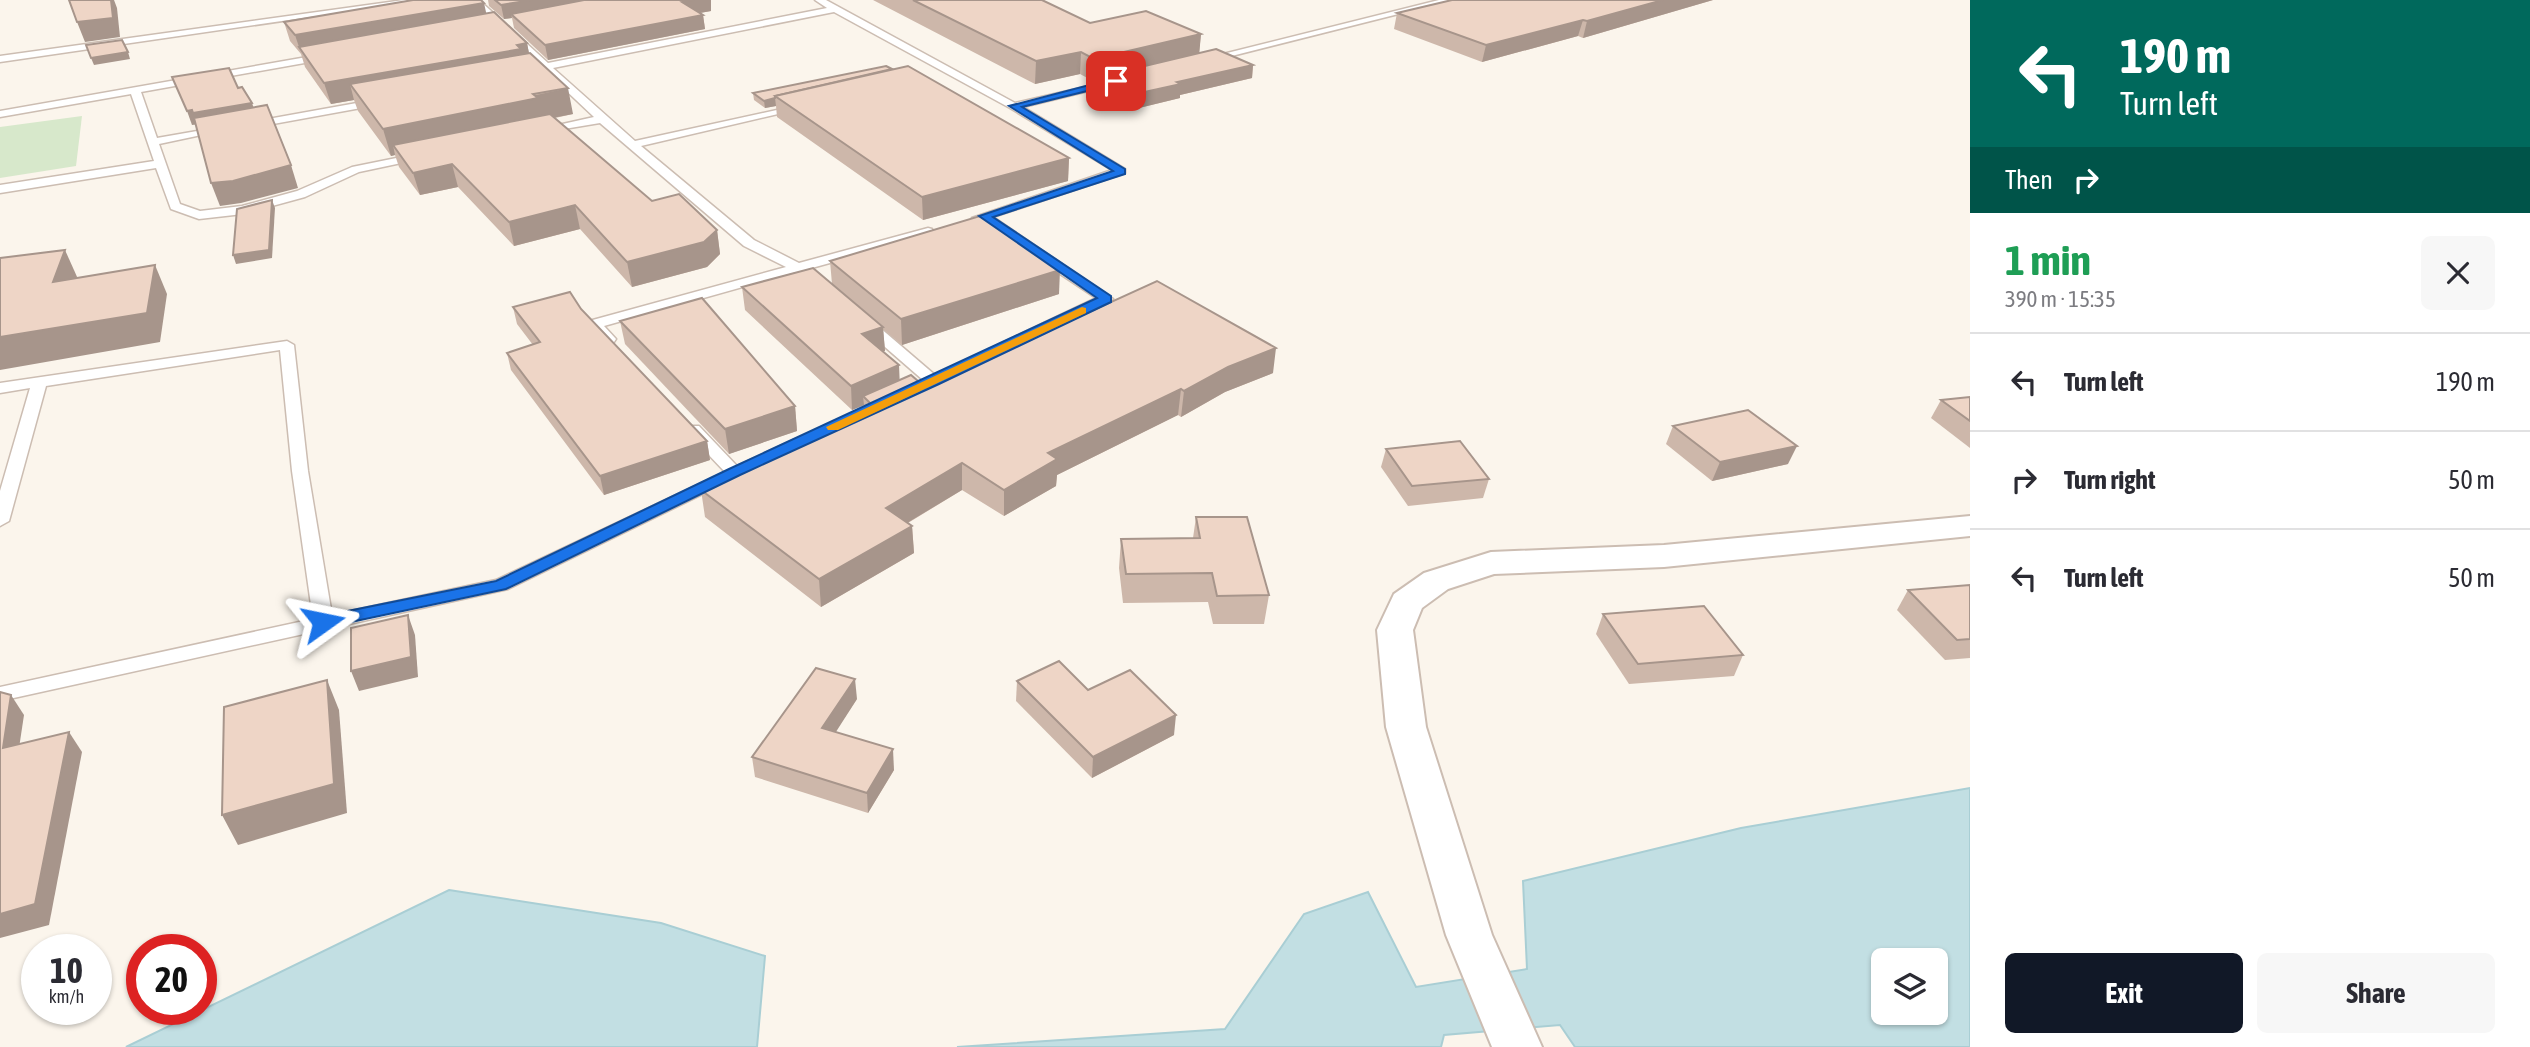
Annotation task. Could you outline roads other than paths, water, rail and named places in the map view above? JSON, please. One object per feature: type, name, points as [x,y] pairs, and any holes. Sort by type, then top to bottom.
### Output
[{"type":"street","points":[[1517,1047],[1469,935],[1406,727],[1395,629],[1407,602],[1436,581],[1491,563],[1664,556],[1970,526]]},
{"type":"lane","points":[[0,59],[423,0]]},
{"type":"lane","points":[[474,0],[507,23],[544,70],[749,243],[805,272]]},
{"type":"lane","points":[[820,0],[1014,106],[1121,172],[978,218],[1106,299],[884,404]]},
{"type":"lane","points":[[1199,61],[1450,0]]},
{"type":"lane","points":[[544,70],[836,9]]},
{"type":"lane","points":[[487,27],[507,23]]},
{"type":"lane","points":[[0,114],[136,92],[338,54]]},
{"type":"lane","points":[[937,74],[950,71]]},
{"type":"lane","points":[[1014,106],[1146,74]]},
{"type":"lane","points":[[136,92],[175,206],[199,215],[243,210],[301,194],[356,169],[438,152]]},
{"type":"lane","points":[[244,126],[390,100]]},
{"type":"lane","points":[[633,145],[818,102]]},
{"type":"lane","points":[[534,133],[602,119]]},
{"type":"lane","points":[[152,142],[231,128]]},
{"type":"lane","points":[[0,189],[160,164]]},
{"type":"lane","points":[[622,354],[594,324],[805,272],[945,228]]},
{"type":"lane","points":[[851,312],[934,382]]},
{"type":"lane","points":[[0,388],[287,345],[300,471],[323,622]]},
{"type":"lane","points":[[0,521],[40,381]]},
{"type":"lane","points":[[678,413],[734,472]]},
{"type":"lane","points":[[0,694],[323,622],[500,586],[809,438]]},
{"type":"water","points":[[1970,788],[1970,1047],[1575,1047],[1560,1025],[1444,1035],[1441,1047],[957,1047],[1225,1029],[1304,914],[1368,892],[1416,987],[1527,969],[1523,881],[1741,828]]},
{"type":"water","points":[[449,890],[661,923],[765,956],[757,1047],[126,1047],[171,1025],[217,1025],[217,1003]]}]
